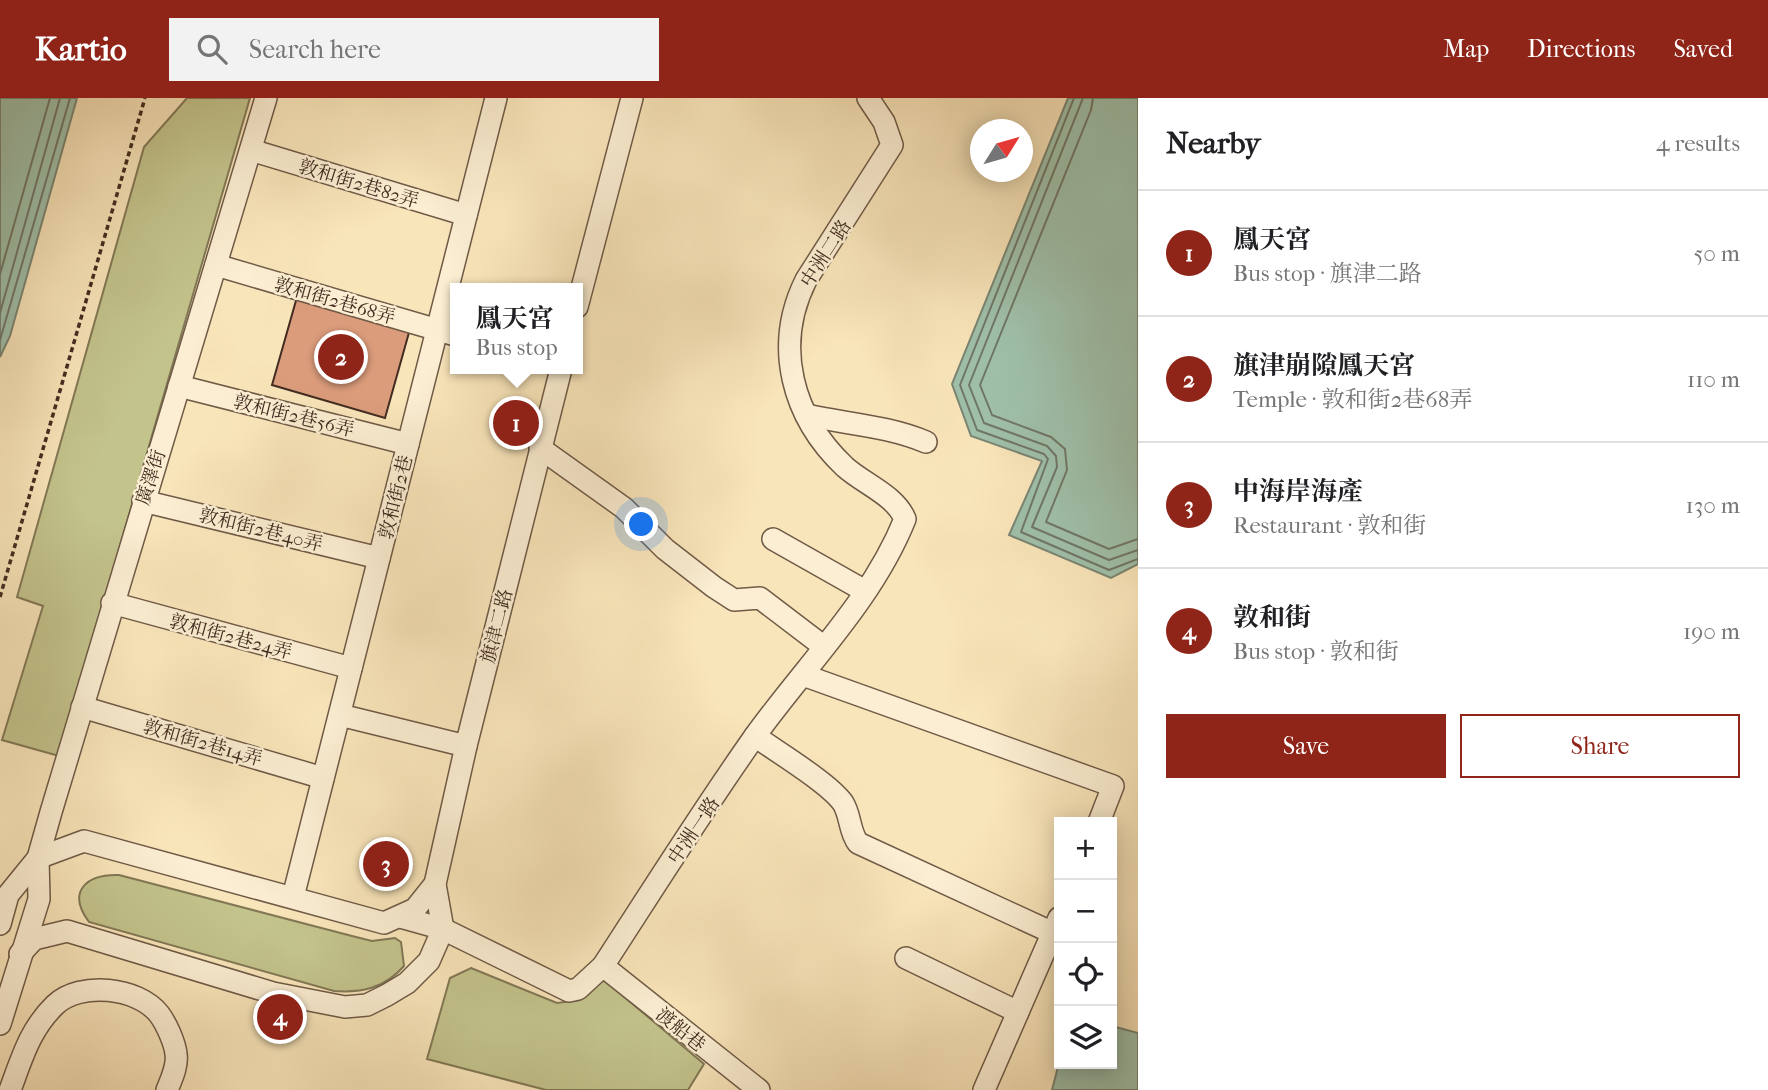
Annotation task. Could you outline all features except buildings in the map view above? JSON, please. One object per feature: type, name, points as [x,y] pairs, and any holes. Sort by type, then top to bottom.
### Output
[{"type":"street","name":"廣澤街","points":[[38,858],[112,603],[266,98]]},
{"type":"street","points":[[583,284],[632,98]]},
{"type":"street","name":"中洲二路","points":[[868,98],[884,122],[892,145],[806,280],[797,297],[787,341],[790,366],[806,415],[844,466],[900,507]]},
{"type":"street","name":"敦和街2巷","points":[[455,283],[493,99]]},
{"type":"street","name":"敦和街2巷82弄","points":[[251,150],[467,215]]},
{"type":"street","name":"敦和街2巷68弄","points":[[216,265],[446,333]]},
{"type":"street","name":"敦和街2巷","points":[[293,897],[408,444],[446,333],[450,311]]},
{"type":"street","name":"旗津二路","points":[[435,884],[466,746],[560,374]]},
{"type":"street","name":"敦和街2巷56弄","points":[[179,386],[408,444]]},
{"type":"street","points":[[806,415],[858,426],[897,430],[926,442]]},
{"type":"street","points":[[540,448],[624,508],[665,549],[714,587],[734,600],[760,598],[823,646]]},
{"type":"street","name":"敦和街2巷40弄","points":[[143,501],[379,558]]},
{"type":"street","name":"中洲一路","points":[[38,858],[85,841],[384,923],[400,917],[443,929],[569,991],[578,989],[603,966],[755,736],[823,646],[848,620],[864,591],[892,551],[905,519],[900,507]]},
{"type":"street","points":[[773,539],[864,591]]},
{"type":"street","name":"敦和街2巷24弄","points":[[112,603],[351,668]]},
{"type":"street","points":[[803,674],[1113,786],[1101,817]]},
{"type":"street","name":"敦和街2巷14弄","points":[[82,707],[323,778]]},
{"type":"street","points":[[340,715],[466,746]]},
{"type":"street","points":[[755,736],[838,797],[848,813],[852,835],[858,843],[1054,925]]},
{"type":"street","points":[[0,925],[8,895],[38,858]]},
{"type":"street","points":[[0,1024],[10,951],[39,899],[38,858]]},
{"type":"street","points":[[10,951],[34,939],[66,931],[273,993],[345,1007],[367,1005],[407,983],[429,961],[443,929],[435,884]]},
{"type":"street","points":[[400,917],[415,909],[435,884]]},
{"type":"street","points":[[984,1090],[1054,931]]},
{"type":"street","points":[[906,958],[1018,1012]]},
{"type":"street","name":"渡船巷","points":[[603,966],[759,1090]]},
{"type":"street","points":[[10,1090],[29,1037],[57,1003],[77,992],[94,989],[139,998],[159,1014],[177,1055],[166,1090]]},
{"type":"path","points":[[0,597],[145,98]]},
{"type":"green space","points":[[187,98],[250,98],[59,756],[2,740],[43,606],[17,597],[144,147]]},
{"type":"green space","points":[[119,875],[372,941],[395,938],[401,942],[404,966],[389,979],[372,988],[334,991],[89,922],[79,901],[83,886],[98,878]]},
{"type":"green space","points":[[471,968],[557,1003],[580,1000],[603,979],[704,1064],[688,1090],[546,1090],[427,1059],[450,978]]},
{"type":"water","points":[[0,98],[77,98],[10,336],[0,357]]},
{"type":"water","points":[[1068,98],[1138,98],[1138,564],[1111,578],[1009,535],[1042,461],[971,436],[952,384]]},
{"type":"water","points":[[1117,1027],[1138,1033],[1138,1090],[1052,1090],[1057,1069],[1117,1069]]},
{"type":"place","name":"旗津崩隙鳳天宮","points":[[341,357]]},
{"type":"place","name":"鳳天宮","points":[[516,423]]},
{"type":"place","name":"中海岸海產","points":[[386,864]]},
{"type":"place","name":"敦和街","points":[[280,1017]]}]
